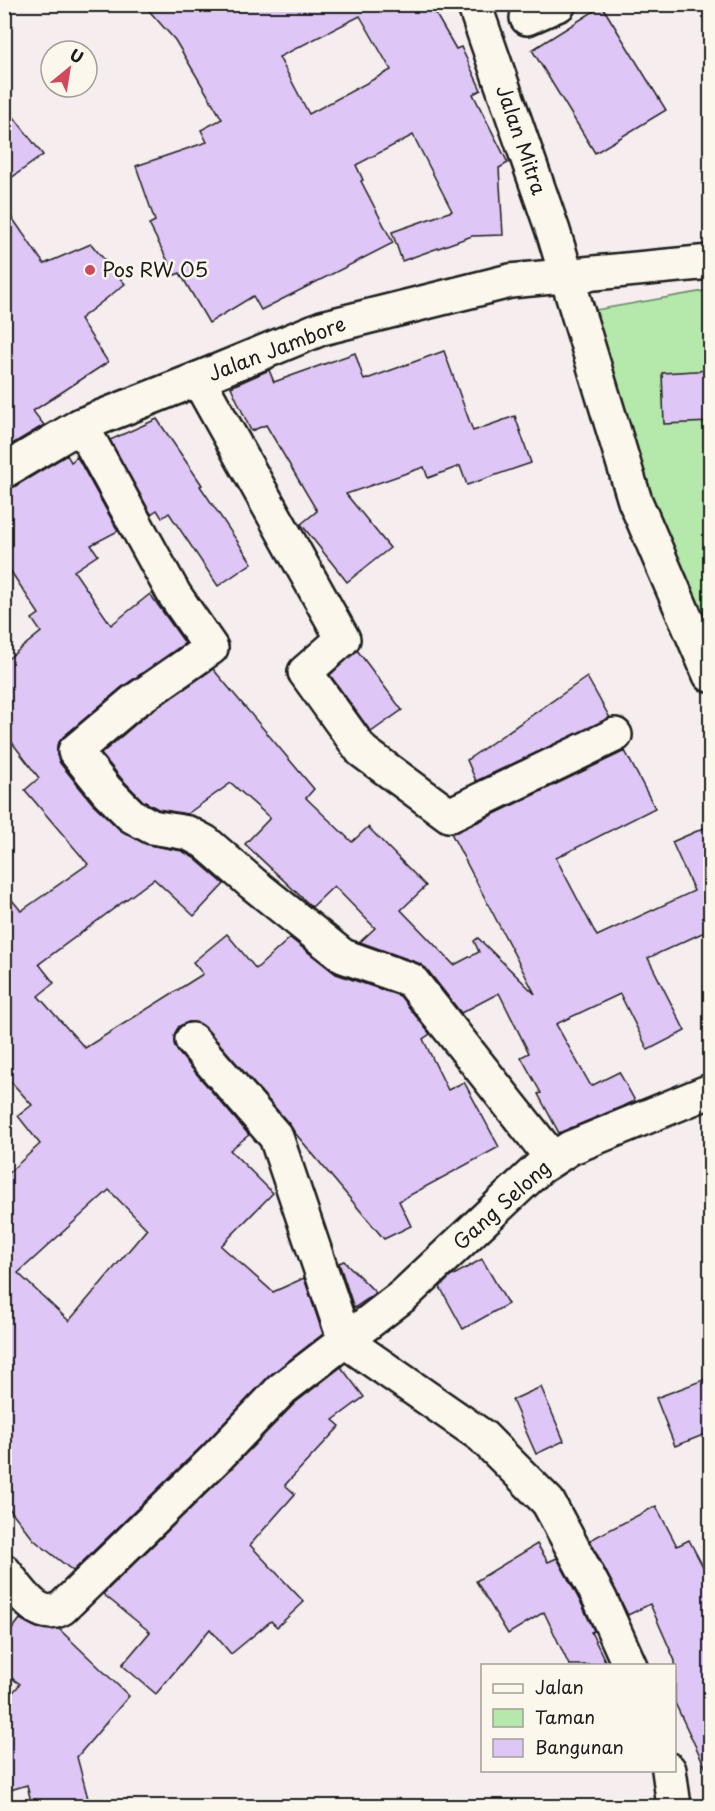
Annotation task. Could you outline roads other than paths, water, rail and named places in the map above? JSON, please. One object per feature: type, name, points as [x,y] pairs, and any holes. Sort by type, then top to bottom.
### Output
[{"type":"street","name":"Jalan Mitra","points":[[474,4],[553,231],[635,501],[711,675]]},
{"type":"street","points":[[527,18],[559,4]]},
{"type":"street","name":"Jalan Jambore","points":[[4,471],[81,424],[198,380],[322,328],[510,281],[711,262]]},
{"type":"street","points":[[198,380],[343,639],[305,672],[362,751],[449,815],[615,735]]},
{"type":"street","points":[[81,424],[174,594],[211,648],[133,702],[75,751],[107,791],[132,816],[152,828],[188,833],[205,842],[343,956],[411,980],[552,1158]]},
{"type":"street","points":[[192,1041],[276,1137],[345,1341],[482,1436],[548,1502],[600,1599],[630,1664]]},
{"type":"street","name":"Gang Selong","points":[[4,1571],[35,1607],[45,1612],[54,1612],[62,1608],[216,1458],[282,1389],[404,1295],[552,1158],[570,1148],[711,1091]]},
{"type":"street","points":[[669,1772],[674,1806]]},
{"type":"place","name":"Pos RW 05","points":[[90,270]]}]
